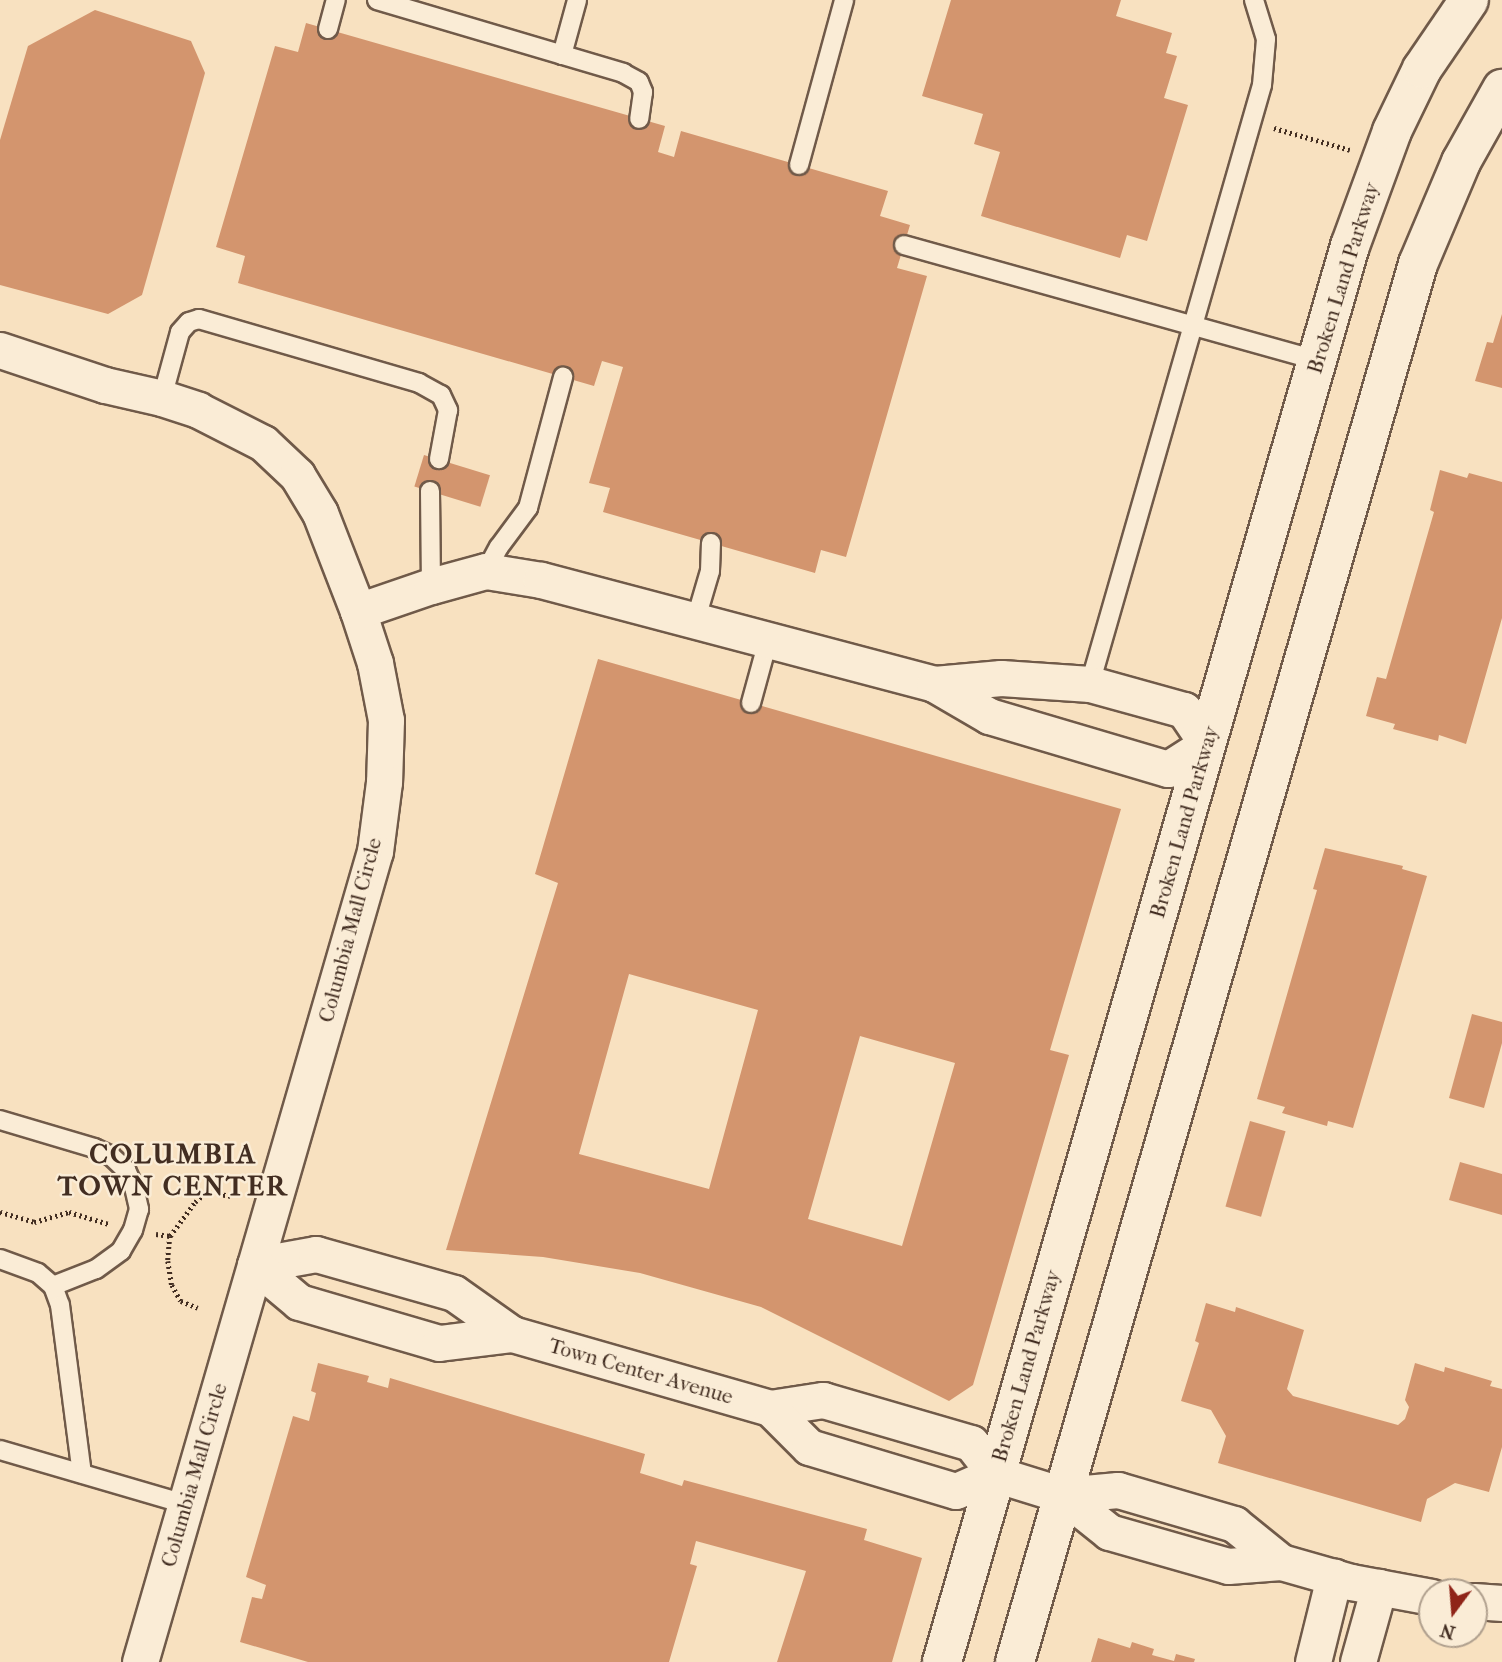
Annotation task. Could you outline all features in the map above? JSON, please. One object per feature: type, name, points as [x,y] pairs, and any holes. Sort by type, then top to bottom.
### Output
[{"type":"street","name":"Broken Land Parkway","points":[[942,1662],[1350,246],[1381,159],[1422,69],[1469,0]]},
{"type":"street","points":[[1015,1662],[1418,264],[1461,162],[1502,89]]},
{"type":"street","name":"Columbia Mall Circle","points":[[0,350],[105,385],[162,398],[198,411],[263,443],[297,475],[320,513],[358,611],[375,663],[386,720],[384,782],[375,851],[139,1662]]},
{"type":"street","points":[[358,611],[486,571],[541,579],[934,684],[989,716],[1168,769],[1207,744],[1184,710],[1090,684],[1001,678],[934,684]]},
{"type":"street","name":"Town Center Avenue","points":[[255,1265],[316,1254],[454,1293],[513,1334],[770,1408],[823,1400],[971,1443],[995,1474],[956,1491],[809,1447],[770,1408]]},
{"type":"street","name":"Town Center Avenue","points":[[255,1265],[299,1302],[439,1343],[513,1334]]},
{"type":"street","points":[[995,1474],[1063,1495],[1118,1490],[1234,1524],[1281,1562],[1355,1582],[1418,1594]]},
{"type":"street","points":[[1313,1662],[1355,1582]]},
{"type":"street","points":[[1332,1662],[1355,1582]]},
{"type":"street","points":[[1355,1582],[1358,1662]]},
{"type":"lane","points":[[328,29],[336,0]]},
{"type":"lane","points":[[377,0],[623,73],[639,82],[643,103],[639,119]]},
{"type":"lane","points":[[562,55],[577,0]]},
{"type":"lane","points":[[799,165],[844,0]]},
{"type":"lane","points":[[1090,684],[1266,63],[1266,39],[1254,0]]},
{"type":"lane","points":[[904,245],[1317,360]]},
{"type":"lane","points":[[162,398],[180,332],[189,322],[199,319],[419,383],[441,395],[448,410],[439,459]]},
{"type":"lane","points":[[486,571],[499,547],[513,533],[528,508],[564,377]]},
{"type":"lane","points":[[430,491],[431,586]]},
{"type":"lane","points":[[695,622],[710,571],[711,542]]},
{"type":"lane","points":[[751,703],[768,641]]},
{"type":"lane","points":[[0,1121],[94,1147],[111,1156],[126,1170],[134,1187],[139,1209],[121,1251],[96,1269],[53,1286]]},
{"type":"lane","points":[[0,1259],[38,1273],[53,1286],[60,1305],[82,1474]]},
{"type":"lane","points":[[0,1450],[185,1504]]},
{"type":"path","points":[[1251,121],[1381,159]]},
{"type":"path","points":[[170,1236],[195,1202],[207,1192],[232,1196]]},
{"type":"building","points":[[951,0],[1121,0],[1116,16],[1172,33],[1166,53],[1177,56],[1164,98],[1188,105],[1147,241],[1127,235],[1120,258],[981,216],[1000,152],[974,144],[983,114],[922,96]]},
{"type":"building","points":[[95,10],[191,41],[205,73],[142,295],[108,314],[0,285],[0,140],[28,46]]},
{"type":"building","points":[[306,23],[665,126],[658,152],[674,157],[681,131],[888,191],[880,216],[910,225],[897,268],[927,276],[846,557],[821,550],[815,573],[603,512],[610,488],[589,483],[623,367],[602,361],[594,386],[238,283],[245,256],[216,247],[275,46],[298,52]]},
{"type":"building","points":[[1502,314],[1502,388],[1475,381],[1487,342],[1493,343]]},
{"type":"building","points":[[424,455],[490,475],[480,507],[414,487]]},
{"type":"building","points":[[1440,470],[1467,478],[1469,473],[1502,482],[1502,618],[1466,744],[1439,735],[1438,741],[1393,729],[1395,724],[1366,716],[1377,677],[1386,679],[1434,512],[1430,510]]},
{"type":"building","points":[[598,659],[1121,809],[1050,1050],[1069,1055],[973,1385],[949,1401],[761,1307],[640,1273],[543,1257],[446,1250],[558,883],[535,874]],"holes":[[[629,974],[758,1010],[709,1189],[579,1154]],[[860,1036],[955,1063],[902,1246],[808,1219]]]},
{"type":"building","points":[[1325,848],[1403,866],[1402,869],[1427,876],[1353,1128],[1328,1121],[1327,1126],[1282,1113],[1285,1107],[1257,1099],[1317,890],[1313,889]]},
{"type":"building","points":[[1472,1014],[1502,1022],[1502,1043],[1484,1108],[1449,1098]]},
{"type":"building","points":[[1250,1121],[1286,1131],[1261,1217],[1225,1207]]},
{"type":"building","points":[[1460,1162],[1502,1174],[1502,1215],[1449,1200]]},
{"type":"building","points":[[1206,1303],[1235,1312],[1236,1307],[1304,1330],[1287,1389],[1293,1396],[1398,1425],[1405,1419],[1409,1407],[1405,1400],[1415,1363],[1444,1372],[1445,1367],[1492,1381],[1490,1386],[1502,1389],[1502,1447],[1489,1492],[1455,1483],[1427,1499],[1421,1522],[1218,1463],[1226,1436],[1211,1410],[1181,1401],[1199,1343],[1195,1341]]},
{"type":"building","points":[[318,1363],[369,1376],[367,1382],[388,1388],[390,1378],[645,1454],[640,1473],[682,1486],[684,1480],[867,1529],[864,1540],[922,1558],[892,1662],[777,1662],[806,1571],[696,1541],[690,1564],[697,1566],[669,1662],[308,1662],[240,1642],[252,1597],[262,1599],[266,1585],[246,1577],[293,1416],[309,1421],[316,1393],[311,1391]]},
{"type":"building","points":[[1098,1638],[1130,1648],[1132,1642],[1154,1649],[1152,1655],[1174,1661],[1176,1654],[1195,1659],[1194,1662],[1091,1662]]},
{"type":"district","name":"COLUMBIA TOWN CENTER","points":[[173,1170]]}]
